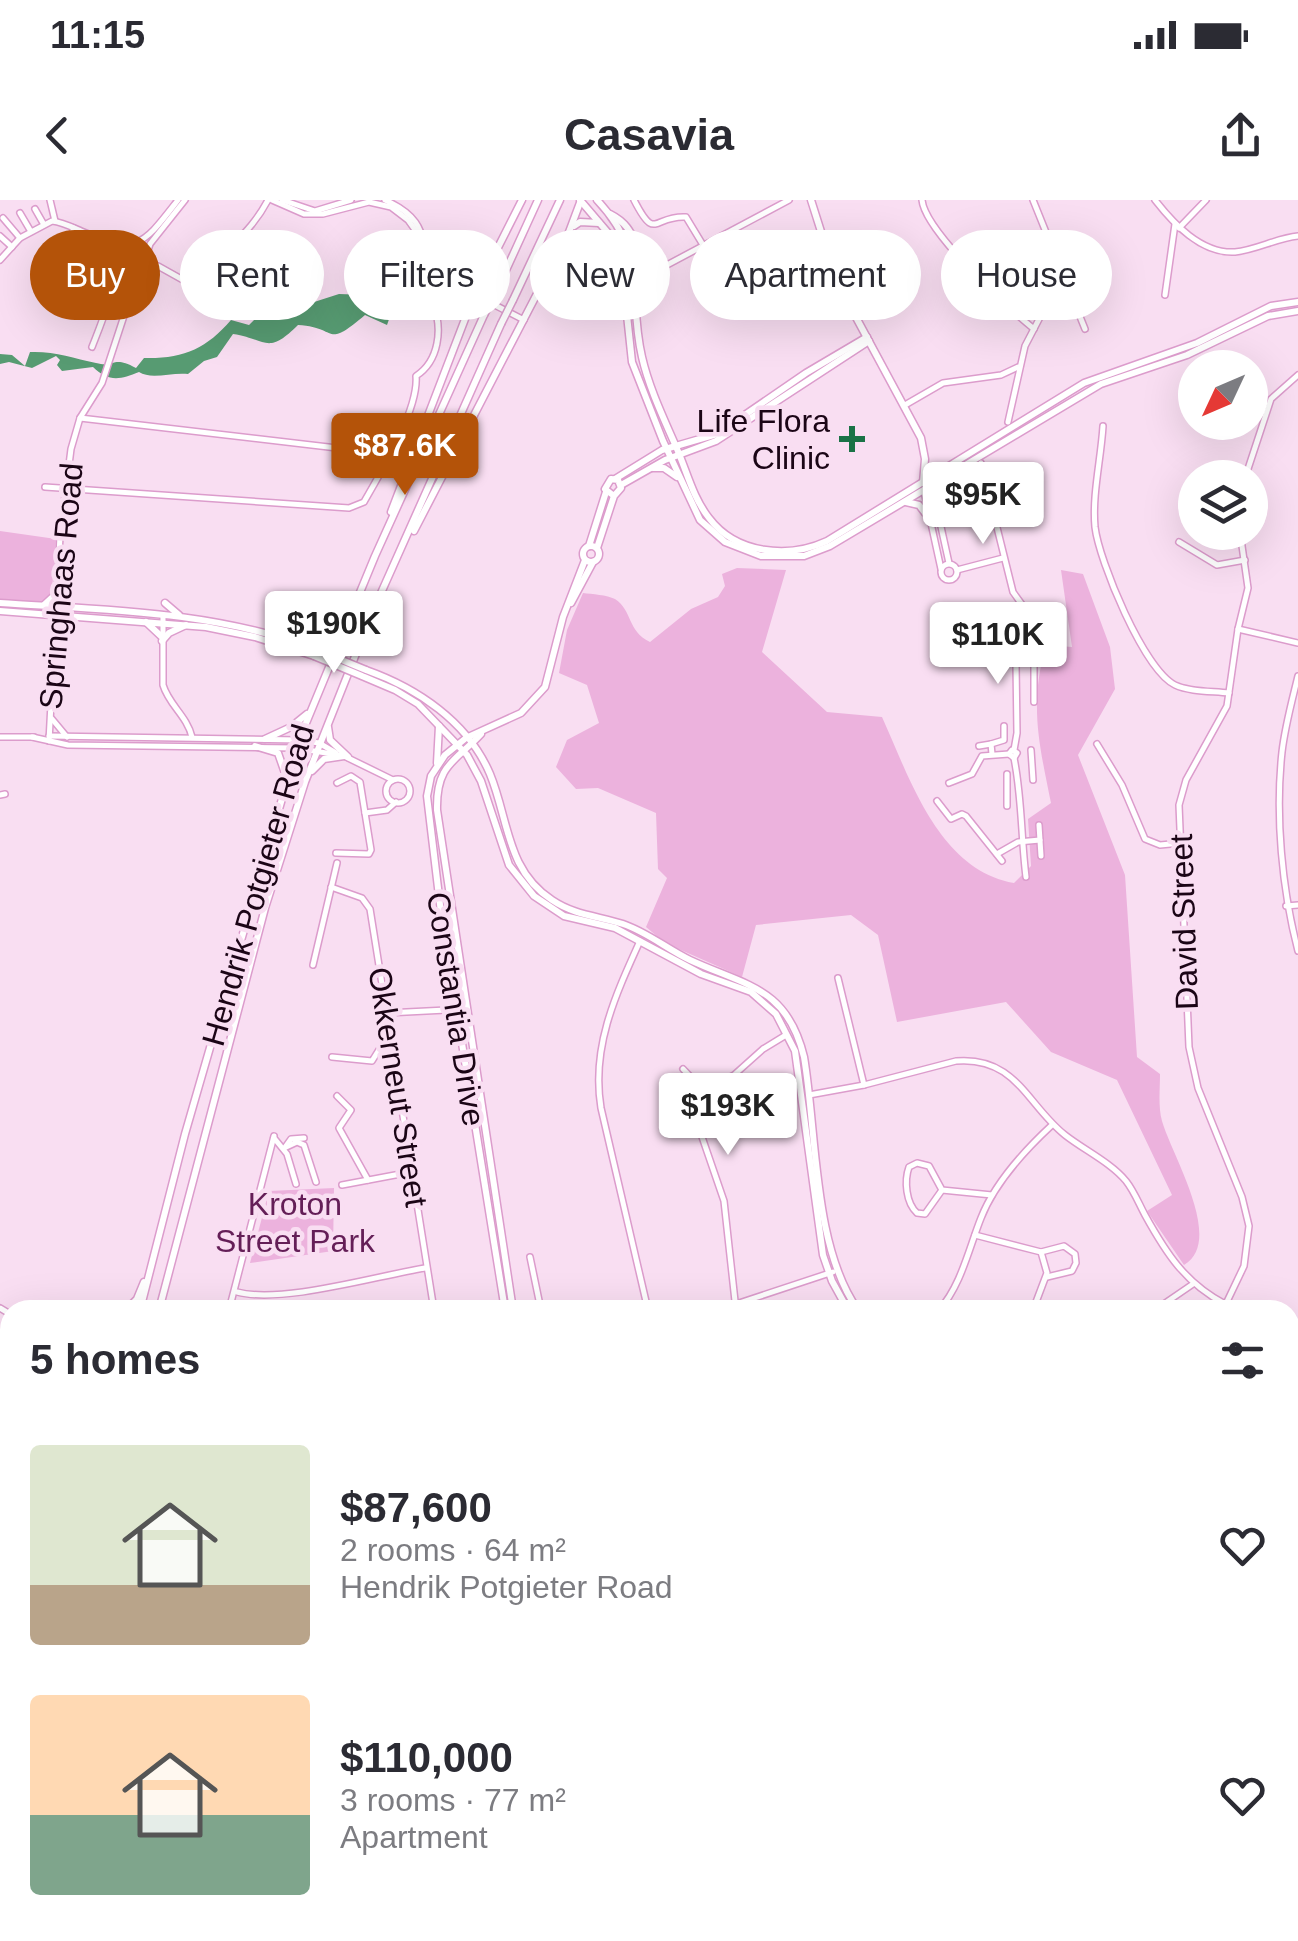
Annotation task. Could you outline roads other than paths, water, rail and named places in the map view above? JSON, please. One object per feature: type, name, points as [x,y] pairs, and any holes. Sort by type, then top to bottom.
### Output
[{"type":"main road","points":[[507,230],[522,200]]},
{"type":"main road","name":"Hendrik Potgieter Road","points":[[143,1300],[185,1134],[286,779],[309,712],[375,556],[538,200]]},
{"type":"main road","name":"Hendrik Potgieter Road","points":[[162,1300],[265,908],[319,743],[372,610],[560,200]]},
{"type":"main road","points":[[580,200],[605,230]]},
{"type":"main road","points":[[570,230],[580,200]]},
{"type":"main road","points":[[811,200],[836,282],[905,405],[924,447],[928,488]]},
{"type":"main road","points":[[602,205],[629,230]]},
{"type":"main road","points":[[602,205],[618,230]]},
{"type":"main road","points":[[571,230],[580,222],[600,223]]},
{"type":"main road","points":[[628,320],[632,362],[700,505],[716,526],[734,540],[772,552],[804,550],[826,542],[926,476],[1100,376],[1198,344],[1271,306],[1298,302]]},
{"type":"main road","points":[[398,558],[530,308]]},
{"type":"main road","points":[[638,320],[640,351],[691,505],[709,530],[737,548],[775,558],[815,552],[1101,384],[1187,354],[1256,320],[1298,311]]},
{"type":"main road","points":[[375,556],[464,320]]},
{"type":"main road","points":[[618,482],[716,434],[806,373],[868,339]]},
{"type":"main road","points":[[593,547],[583,551],[589,561],[598,556],[593,547],[610,494],[606,483],[651,468],[673,452]]},
{"type":"main road","points":[[651,468],[664,468],[680,478]]},
{"type":"main road","points":[[610,494],[621,491],[618,482]]},
{"type":"main road","points":[[904,502],[919,505],[930,522]]},
{"type":"main road","name":"Constantia Drive","points":[[502,1300],[428,824],[427,796],[436,764],[521,713],[540,694],[550,674],[568,608],[589,561]]},
{"type":"main road","points":[[43,606],[58,592]]},
{"type":"main road","points":[[0,603],[43,606],[57,611]]},
{"type":"main road","points":[[147,617],[165,604],[185,621]]},
{"type":"main road","points":[[0,611],[164,618],[246,634],[315,652],[408,698],[438,723],[476,771],[509,865],[534,896],[564,916],[641,938],[755,986],[775,1001],[792,1032],[806,1096],[833,1272],[844,1300]]},
{"type":"main road","points":[[147,617],[162,640],[185,621]]},
{"type":"main road","points":[[364,673],[398,681],[423,696],[469,741],[491,776],[515,858],[533,885],[573,912],[620,923],[641,938]]},
{"type":"main road","points":[[266,739],[291,727],[309,712]]},
{"type":"main road","points":[[305,782],[320,761],[344,756],[330,740],[330,716]]},
{"type":"main road","points":[[436,764],[440,744],[438,723]]},
{"type":"main road","points":[[256,746],[278,753],[286,779]]},
{"type":"main road","name":"Constantia Drive","points":[[460,747],[444,771],[436,803],[511,1300]]},
{"type":"main road","points":[[484,792],[496,796]]},
{"type":"main road","points":[[488,805],[496,796]]},
{"type":"main road","points":[[136,1300],[159,1244]]},
{"type":"main road","points":[[833,1272],[851,1300]]},
{"type":"street","points":[[50,200],[55,221]]},
{"type":"street","name":"Springhaas Road","points":[[160,232],[182,200]]},
{"type":"street","points":[[155,230],[182,200]]},
{"type":"street","points":[[247,230],[270,200],[315,211],[350,200]]},
{"type":"street","points":[[385,200],[404,210],[421,230]]},
{"type":"street","points":[[634,200],[643,220],[650,225],[679,216],[686,217],[694,230]]},
{"type":"street","points":[[732,230],[789,200]]},
{"type":"street","points":[[922,200],[926,213],[969,268],[1034,329]]},
{"type":"street","points":[[1033,200],[1045,230]]},
{"type":"street","points":[[1155,200],[1177,226],[1199,240],[1233,252],[1298,236]]},
{"type":"street","points":[[1165,295],[1177,226],[1206,200]]},
{"type":"street","points":[[261,214],[281,202]]},
{"type":"street","points":[[281,202],[310,214],[369,202],[391,207],[415,230]]},
{"type":"street","points":[[35,208],[43,222]]},
{"type":"street","points":[[20,212],[30,230]]},
{"type":"street","points":[[4,218],[20,238]]},
{"type":"street","points":[[1,258],[43,222],[55,221],[79,230]]},
{"type":"street","points":[[74,228],[70,238],[92,252],[109,272],[112,286],[92,347]]},
{"type":"street","points":[[0,236],[12,247]]},
{"type":"street","points":[[510,313],[524,320]]},
{"type":"street","name":"Springhaas Road","points":[[49,738],[65,488],[80,418],[102,383],[124,320]]},
{"type":"street","points":[[45,486],[355,507],[364,502],[388,454],[416,392],[416,376],[430,366],[436,352],[434,320]]},
{"type":"street","points":[[1008,422],[1020,365],[1039,320]]},
{"type":"street","points":[[1081,320],[1085,329]]},
{"type":"street","points":[[905,405],[942,383],[1002,376],[1020,365]]},
{"type":"street","points":[[1251,460],[1270,399],[1298,375]]},
{"type":"street","points":[[80,418],[388,454]]},
{"type":"street","points":[[1103,426],[1095,528],[1114,592],[1150,660],[1167,680],[1182,688],[1229,693]]},
{"type":"street","points":[[980,463],[1004,558],[1019,602],[1026,610]]},
{"type":"street","points":[[928,488],[930,522],[942,577],[950,580],[957,570]]},
{"type":"street","points":[[928,488],[949,564],[957,570]]},
{"type":"street","points":[[1192,550],[1217,565],[1245,560]]},
{"type":"street","name":"David Street","points":[[1227,1300],[1244,1266],[1249,1226],[1242,1197],[1198,1088],[1189,1047],[1181,794],[1224,713],[1248,588],[1243,550]]},
{"type":"street","points":[[957,570],[1004,558]]},
{"type":"street","points":[[941,569],[949,564]]},
{"type":"street","points":[[1019,602],[1018,616],[1028,634],[1018,656],[1012,754],[1019,786],[1026,878]]},
{"type":"street","points":[[164,618],[162,685],[187,720],[193,745]]},
{"type":"street","points":[[1238,629],[1298,643]]},
{"type":"street","points":[[1018,656],[1034,660],[1034,702]]},
{"type":"street","points":[[1298,676],[1282,752],[1283,874],[1286,906],[1298,951]]},
{"type":"street","points":[[51,716],[68,737]]},
{"type":"street","points":[[979,746],[1003,742],[1004,726]]},
{"type":"street","points":[[0,737],[266,739],[344,756]]},
{"type":"street","points":[[49,738],[68,745],[319,743],[394,780],[403,780],[410,788],[406,800],[392,800]]},
{"type":"street","points":[[992,744],[992,754]]},
{"type":"street","points":[[1096,744],[1122,785],[1145,839],[1160,845],[1181,842]]},
{"type":"street","points":[[1030,750],[1033,780]]},
{"type":"street","points":[[949,783],[970,776],[979,757],[1012,754]]},
{"type":"street","points":[[1016,770],[1032,768]]},
{"type":"street","points":[[366,813],[387,810],[392,800],[375,770]]},
{"type":"street","points":[[1007,774],[1007,806]]},
{"type":"street","points":[[336,854],[370,854],[358,780],[351,776],[338,783]]},
{"type":"street","points":[[387,787],[394,780]]},
{"type":"street","points":[[1008,788],[1019,786]]},
{"type":"street","points":[[937,801],[950,819],[966,816],[1002,861]]},
{"type":"street","points":[[1039,825],[1041,856]]},
{"type":"street","points":[[996,854],[1022,841],[1040,840]]},
{"type":"street","points":[[313,964],[337,863]]},
{"type":"street","name":"Okkerneut Street","points":[[331,887],[362,898],[370,909],[432,1300]]},
{"type":"street","points":[[1286,906],[1298,905]]},
{"type":"street","points":[[641,938],[608,1015],[597,1078],[646,1300]]},
{"type":"street","points":[[838,978],[864,1085]]},
{"type":"street","points":[[387,1013],[466,1009]]},
{"type":"street","points":[[332,1057],[372,1061],[390,1032]]},
{"type":"street","points":[[735,1300],[724,1201],[701,1134],[698,1100],[704,1091],[734,1075],[762,1049],[792,1032]]},
{"type":"street","points":[[806,1096],[968,1060],[1010,1076],[1029,1093],[1052,1124],[1128,1184],[1166,1254],[1193,1284],[1215,1300]]},
{"type":"street","points":[[682,1068],[704,1091]]},
{"type":"street","points":[[337,1096],[354,1108],[339,1128],[368,1180]]},
{"type":"street","points":[[946,1300],[992,1195],[1052,1124]]},
{"type":"street","points":[[233,1300],[274,1137],[285,1147],[296,1184]]},
{"type":"street","points":[[285,1147],[291,1139],[304,1138]]},
{"type":"street","points":[[285,1147],[297,1142],[304,1145],[316,1182]]},
{"type":"street","points":[[917,1164],[928,1166],[942,1190],[925,1214],[917,1213],[908,1198],[909,1168],[917,1164]]},
{"type":"street","points":[[342,1185],[411,1172]]},
{"type":"street","points":[[942,1190],[992,1195]]},
{"type":"street","points":[[975,1235],[1041,1252],[1064,1246],[1075,1254],[1072,1271],[1046,1277]]},
{"type":"street","points":[[1037,1300],[1046,1277],[1041,1252]]},
{"type":"street","points":[[530,1257],[539,1300]]},
{"type":"street","points":[[237,1292],[258,1295],[298,1291],[425,1268]]},
{"type":"street","points":[[752,1299],[833,1272]]},
{"type":"street","points":[[1170,1300],[1193,1284]]},
{"type":"place","name":"Life Flora Clinic","points":[[852,439]]},
{"type":"park label","name":"Kroton Street Park","points":[[295,1222]]}]
